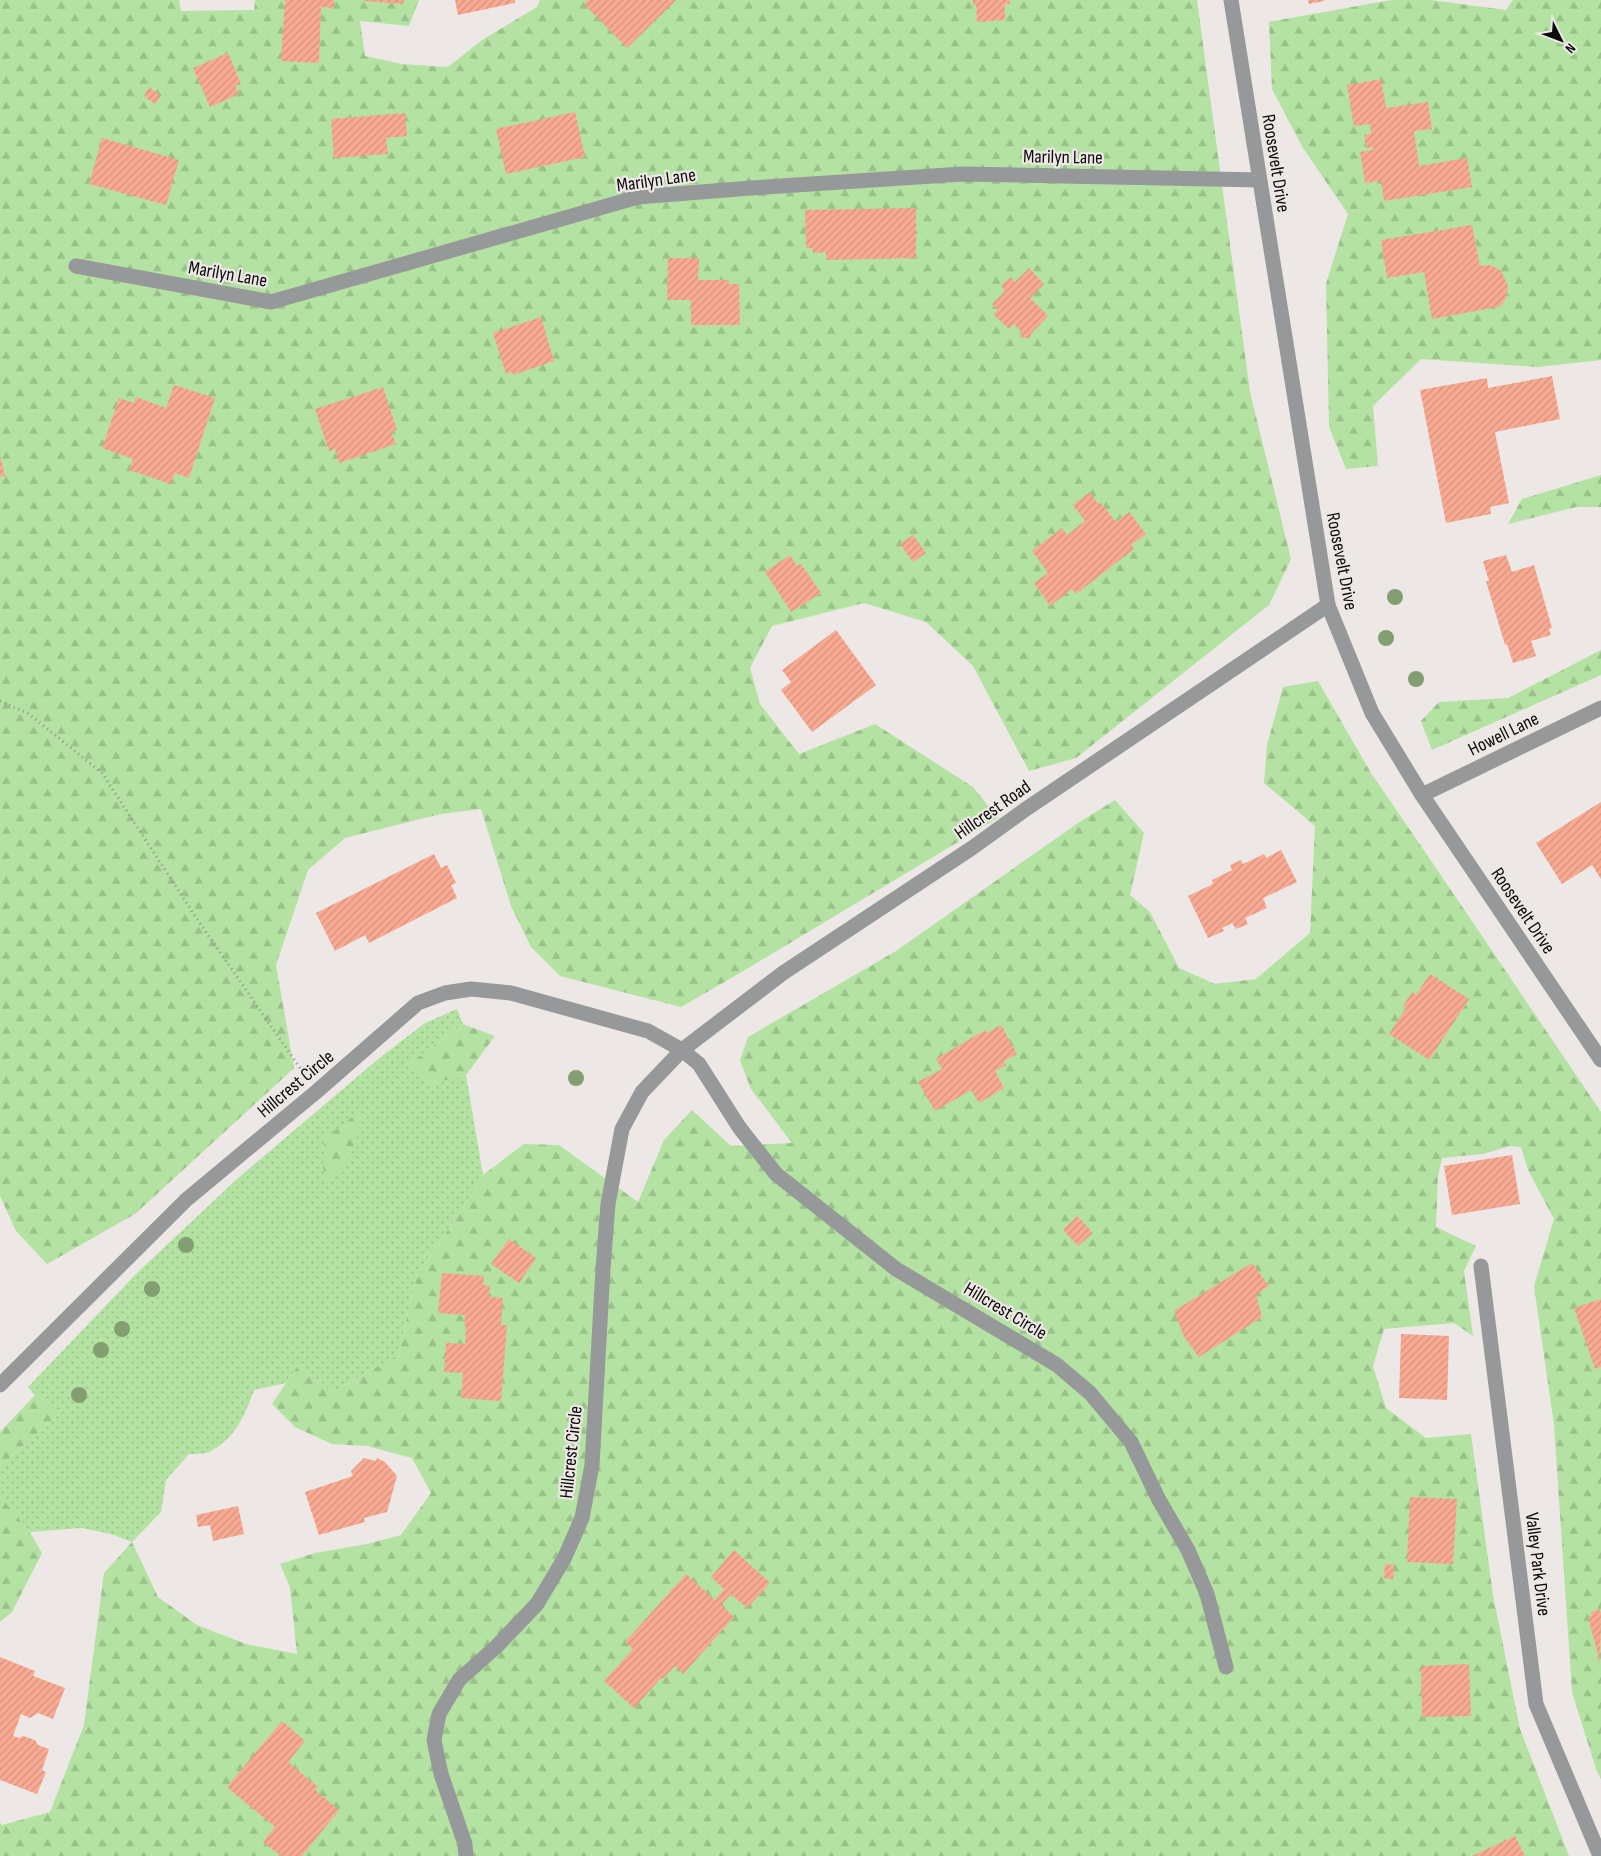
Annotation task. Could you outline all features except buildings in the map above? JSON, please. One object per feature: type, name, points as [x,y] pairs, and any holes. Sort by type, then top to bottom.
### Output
[{"type":"street","name":"Roosevelt Drive","points":[[1231,0],[1328,605],[1372,713],[1422,795],[1601,1060]]},
{"type":"street","name":"Marilyn Lane","points":[[76,266],[270,302],[638,198],[751,188],[963,174],[1259,180]]},
{"type":"street","name":"Hillcrest Road","points":[[682,1050],[783,974],[972,848],[1026,809],[1328,605]]},
{"type":"street","name":"Howell Lane","points":[[1422,795],[1601,708]]},
{"type":"street","name":"Hillcrest Circle","points":[[0,1385],[186,1200],[316,1092],[418,1003],[445,993],[471,989],[511,993],[648,1031],[682,1050],[698,1064],[738,1127],[776,1174],[896,1269],[1057,1364],[1090,1392],[1131,1442],[1159,1500],[1188,1550],[1207,1594],[1226,1667]]},
{"type":"street","name":"Hillcrest Circle","points":[[466,1856],[465,1844],[442,1774],[434,1740],[439,1714],[459,1680],[497,1646],[537,1604],[564,1559],[582,1518],[592,1465],[608,1204],[622,1130],[642,1092],[682,1050]]},
{"type":"street","name":"Valley Park Drive","points":[[1481,1266],[1536,1704],[1600,1856]]},
{"type":"path","points":[[0,701],[29,714],[102,773],[195,916],[316,1092]]},
{"type":"green space","points":[[0,0],[179,0],[181,11],[254,10],[255,0],[419,0],[409,26],[360,21],[365,56],[402,64],[448,67],[482,40],[537,7],[540,0],[1197,0],[1250,392],[1291,559],[1269,605],[1076,758],[1029,771],[973,666],[926,622],[864,603],[772,626],[750,668],[760,704],[799,754],[875,724],[973,787],[998,818],[681,1007],[560,976],[531,947],[511,906],[481,809],[441,814],[345,838],[308,870],[276,965],[294,1068],[135,1214],[47,1264],[16,1231],[0,1196]]},
{"type":"green space","points":[[1391,0],[1431,0],[1506,10],[1513,0],[1601,0],[1601,360],[1538,367],[1421,359],[1373,406],[1378,466],[1346,469],[1329,427],[1326,284],[1348,214],[1303,148],[1272,89],[1269,22]]},
{"type":"green space","points":[[1601,475],[1601,507],[1576,507],[1508,524],[1522,499]]},
{"type":"green space","points":[[1601,650],[1601,675],[1432,750],[1421,721],[1439,702],[1508,698]]},
{"type":"green space","points":[[1318,681],[1371,773],[1601,1112],[1601,1779],[1596,1769],[1572,1692],[1554,1425],[1534,1286],[1554,1219],[1528,1170],[1521,1147],[1510,1146],[1483,1154],[1442,1158],[1438,1176],[1436,1227],[1476,1246],[1464,1271],[1473,1336],[1454,1323],[1384,1329],[1373,1366],[1386,1408],[1426,1438],[1471,1434],[1493,1595],[1520,1729],[1569,1856],[0,1856],[0,1823],[2,1825],[50,1812],[84,1725],[104,1573],[132,1542],[158,1597],[197,1625],[246,1644],[297,1654],[290,1587],[280,1564],[315,1553],[367,1544],[401,1535],[431,1493],[412,1458],[367,1446],[332,1444],[295,1427],[272,1404],[298,1365],[333,1392],[398,1355],[417,1274],[463,1208],[483,1175],[524,1144],[559,1145],[638,1202],[664,1140],[692,1110],[731,1146],[792,1143],[751,1089],[740,1060],[748,1037],[896,951],[1078,823],[1115,800],[1144,833],[1130,895],[1150,912],[1179,968],[1215,984],[1256,979],[1310,933],[1315,826],[1264,783],[1267,745],[1283,687]]},
{"type":"green space","points":[[457,1009],[463,1024],[413,1061],[406,1064],[431,1084],[466,1075],[483,1175],[463,1208],[417,1274],[398,1355],[333,1392],[298,1365],[286,1383],[254,1390],[238,1426],[226,1440],[209,1452],[189,1454],[166,1480],[161,1512],[132,1542],[111,1534],[82,1528],[30,1532],[0,1496],[0,1467],[63,1410],[35,1395],[28,1387],[137,1273],[237,1179],[377,1060],[425,1023]]},
{"type":"green space","points":[[463,1024],[495,1036],[466,1075],[431,1084],[406,1064],[413,1061]]},
{"type":"green space","points":[[360,1111],[357,1138],[340,1177],[325,1181],[323,1166],[325,1138]]},
{"type":"green space","points":[[35,1395],[63,1410],[0,1467],[0,1432]]},
{"type":"green space","points":[[0,1496],[30,1532],[42,1553],[12,1612],[0,1622]]}]
